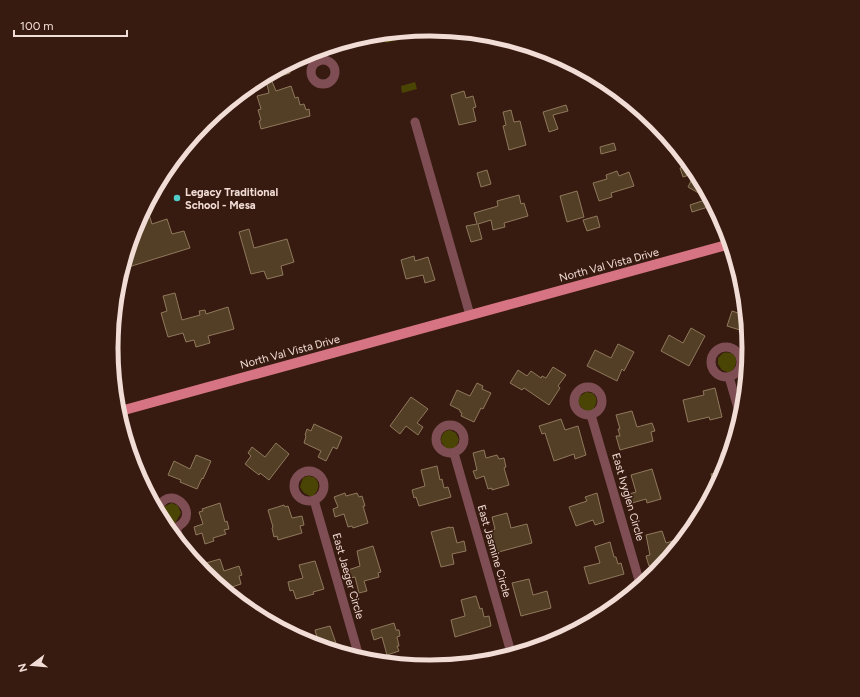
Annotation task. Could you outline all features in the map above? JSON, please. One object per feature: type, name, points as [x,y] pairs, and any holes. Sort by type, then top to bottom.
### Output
[{"type":"main road","name":"North Val Vista Drive","points":[[124,410],[725,245]]},
{"type":"street","points":[[415,122],[470,315]]},
{"type":"street","points":[[729,376],[737,404]]},
{"type":"street","name":"East Ivyglen Circle","points":[[591,415],[639,580]]},
{"type":"street","name":"East Jasmine Circle","points":[[454,453],[510,650]]},
{"type":"street","points":[[160,506],[161,503],[169,498],[179,500],[183,503],[186,517],[184,522],[176,527],[178,533]]},
{"type":"street","name":"East Jaeger Circle","points":[[314,500],[358,652]]},
{"type":"shaded area","points":[[400,38],[400,39],[386,43],[385,40]]},
{"type":"shaded area","points":[[415,82],[417,89],[402,93],[401,86]]},
{"type":"shaded area","points":[[723,353],[732,354],[735,356],[735,366],[730,373],[722,370],[718,364],[718,358]]},
{"type":"shaded area","points":[[586,392],[592,393],[597,400],[592,412],[584,409],[578,402],[579,397]]},
{"type":"shaded area","points":[[450,430],[456,433],[459,440],[453,451],[445,448],[441,441],[443,434]]},
{"type":"shaded area","points":[[308,476],[314,477],[318,482],[318,490],[312,497],[304,493],[300,487],[303,478]]},
{"type":"shaded area","points":[[172,503],[178,506],[181,513],[174,524],[170,522],[163,511],[165,506]]},
{"type":"building","points":[[289,70],[290,73],[274,78]]},
{"type":"building","points":[[271,80],[276,91],[291,86],[295,98],[298,97],[300,105],[304,104],[306,110],[309,109],[310,116],[261,129],[259,121],[261,120],[258,110],[261,109],[257,96],[269,93],[267,83]]},
{"type":"building","points":[[464,91],[466,98],[473,96],[476,107],[473,108],[476,121],[459,125],[451,95]]},
{"type":"building","points":[[566,105],[568,111],[553,115],[558,129],[549,132],[543,112]]},
{"type":"building","points":[[511,110],[514,122],[520,121],[526,145],[509,150],[503,126],[506,125],[503,112]]},
{"type":"building","points":[[614,143],[616,150],[601,154],[600,147]]},
{"type":"building","points":[[684,167],[690,175],[683,177],[680,168]]},
{"type":"building","points":[[487,170],[491,184],[481,187],[477,173]]},
{"type":"building","points":[[617,171],[619,176],[629,172],[634,186],[611,193],[612,197],[599,201],[593,183],[607,179],[606,175]]},
{"type":"building","points":[[692,178],[703,195],[688,187]]},
{"type":"building","points":[[577,191],[584,217],[567,222],[560,196]]},
{"type":"building","points":[[519,195],[521,204],[524,203],[528,216],[504,223],[505,227],[493,230],[491,220],[478,224],[482,239],[471,242],[466,226],[477,224],[474,213],[498,206],[497,201]]},
{"type":"building","points":[[705,200],[708,207],[692,212],[690,205]]},
{"type":"building","points":[[149,213],[152,224],[167,219],[172,234],[184,231],[190,248],[128,267],[141,229]]},
{"type":"building","points":[[597,216],[600,227],[587,231],[583,220]]},
{"type":"building","points":[[249,229],[254,248],[287,239],[294,262],[281,266],[283,275],[267,279],[264,271],[251,274],[239,232]]},
{"type":"building","points":[[414,256],[415,261],[428,257],[435,280],[425,283],[423,275],[406,279],[401,260]]},
{"type":"building","points":[[175,293],[182,320],[200,315],[199,311],[205,310],[206,314],[228,307],[234,329],[208,336],[210,343],[196,347],[194,340],[186,342],[183,333],[168,337],[161,313],[167,311],[163,296]]},
{"type":"building","points":[[732,311],[741,314],[739,318],[741,319],[742,333],[739,332],[740,330],[727,326]]},
{"type":"building","points":[[691,328],[705,336],[689,366],[661,351],[669,335],[683,343]]},
{"type":"building","points":[[618,344],[634,352],[624,371],[622,369],[617,381],[587,366],[595,350],[611,358]]},
{"type":"building","points":[[553,367],[566,375],[558,386],[560,388],[549,405],[524,388],[522,390],[510,383],[518,370],[527,376],[531,371],[541,378],[542,376],[546,378]]},
{"type":"building","points":[[477,383],[483,386],[482,389],[491,393],[474,422],[461,416],[462,413],[460,410],[450,405],[457,390],[470,396]]},
{"type":"building","points":[[715,388],[722,417],[710,420],[709,417],[688,422],[683,400],[704,395],[703,391]]},
{"type":"building","points":[[411,397],[428,409],[417,423],[423,427],[418,435],[406,426],[400,434],[390,426]]},
{"type":"building","points":[[632,411],[637,427],[652,423],[655,431],[651,432],[653,441],[620,450],[616,436],[620,436],[618,429],[620,429],[616,415]]},
{"type":"building","points":[[561,419],[565,430],[578,426],[586,455],[575,459],[574,454],[554,461],[545,433],[542,434],[539,426]]},
{"type":"building","points":[[314,424],[342,437],[337,449],[333,447],[326,461],[318,457],[321,451],[304,443],[307,429],[311,431]]},
{"type":"building","points":[[276,443],[289,454],[269,480],[260,473],[259,475],[245,464],[251,456],[248,453],[252,447],[265,457]]},
{"type":"building","points":[[484,450],[486,458],[497,455],[499,459],[504,458],[506,467],[504,468],[509,485],[492,490],[492,488],[488,489],[484,476],[476,479],[473,471],[477,470],[473,453]]},
{"type":"building","points":[[725,452],[722,459],[721,453]]},
{"type":"building","points":[[196,455],[211,461],[197,489],[168,475],[174,461],[190,469]]},
{"type":"building","points":[[437,466],[440,480],[442,479],[444,488],[448,487],[451,497],[419,506],[416,497],[414,498],[412,490],[425,486],[421,470]]},
{"type":"building","points":[[652,469],[661,499],[647,503],[646,499],[632,503],[629,494],[636,492],[631,475]]},
{"type":"building","points":[[717,473],[713,481],[711,474]]},
{"type":"building","points":[[345,493],[346,496],[357,493],[359,497],[362,496],[368,523],[353,528],[352,526],[348,527],[344,514],[335,517],[333,509],[338,507],[334,497]]},
{"type":"building","points":[[597,493],[604,522],[595,525],[593,520],[576,526],[569,507],[587,501],[585,497]]},
{"type":"building","points":[[220,503],[225,522],[227,521],[229,529],[224,530],[226,534],[213,538],[214,541],[205,544],[202,533],[196,535],[194,527],[203,524],[199,512],[203,511],[202,509]]},
{"type":"building","points":[[284,505],[285,507],[288,506],[292,518],[302,516],[304,525],[300,526],[302,533],[278,540],[277,536],[274,537],[268,510]]},
{"type":"building","points":[[507,513],[511,528],[527,524],[532,543],[495,553],[489,531],[495,529],[492,517]]},
{"type":"building","points":[[453,527],[457,543],[464,541],[466,551],[452,554],[454,564],[441,567],[431,532]]},
{"type":"building","points":[[662,531],[666,543],[678,540],[656,564],[649,566],[646,556],[650,555],[646,535]]},
{"type":"building","points":[[610,542],[614,557],[616,557],[618,564],[621,563],[624,574],[589,584],[584,567],[600,563],[595,547]]},
{"type":"building","points":[[373,546],[381,572],[378,573],[379,577],[364,581],[367,591],[359,593],[355,577],[350,578],[348,570],[360,566],[357,551]]},
{"type":"building","points":[[220,559],[224,571],[239,566],[242,575],[239,576],[241,584],[230,588],[207,567],[206,563]]},
{"type":"building","points":[[315,561],[324,589],[313,592],[314,594],[296,599],[293,590],[290,591],[288,582],[303,578],[299,565]]},
{"type":"building","points":[[529,579],[533,595],[547,591],[551,608],[521,616],[512,583]]},
{"type":"building","points":[[476,596],[480,609],[482,608],[484,617],[489,616],[491,626],[455,637],[451,620],[465,616],[461,600]]},
{"type":"building","points":[[394,623],[396,630],[399,630],[400,636],[397,637],[399,646],[397,646],[399,651],[387,655],[382,637],[374,640],[371,630]]},
{"type":"building","points":[[330,626],[337,646],[340,645],[341,647],[318,640],[315,630]]},
{"type":"building","points":[[489,652],[490,655],[474,658]]},
{"type":"place","name":"Legacy Traditional School - Mesa","points":[[177,198]]}]
